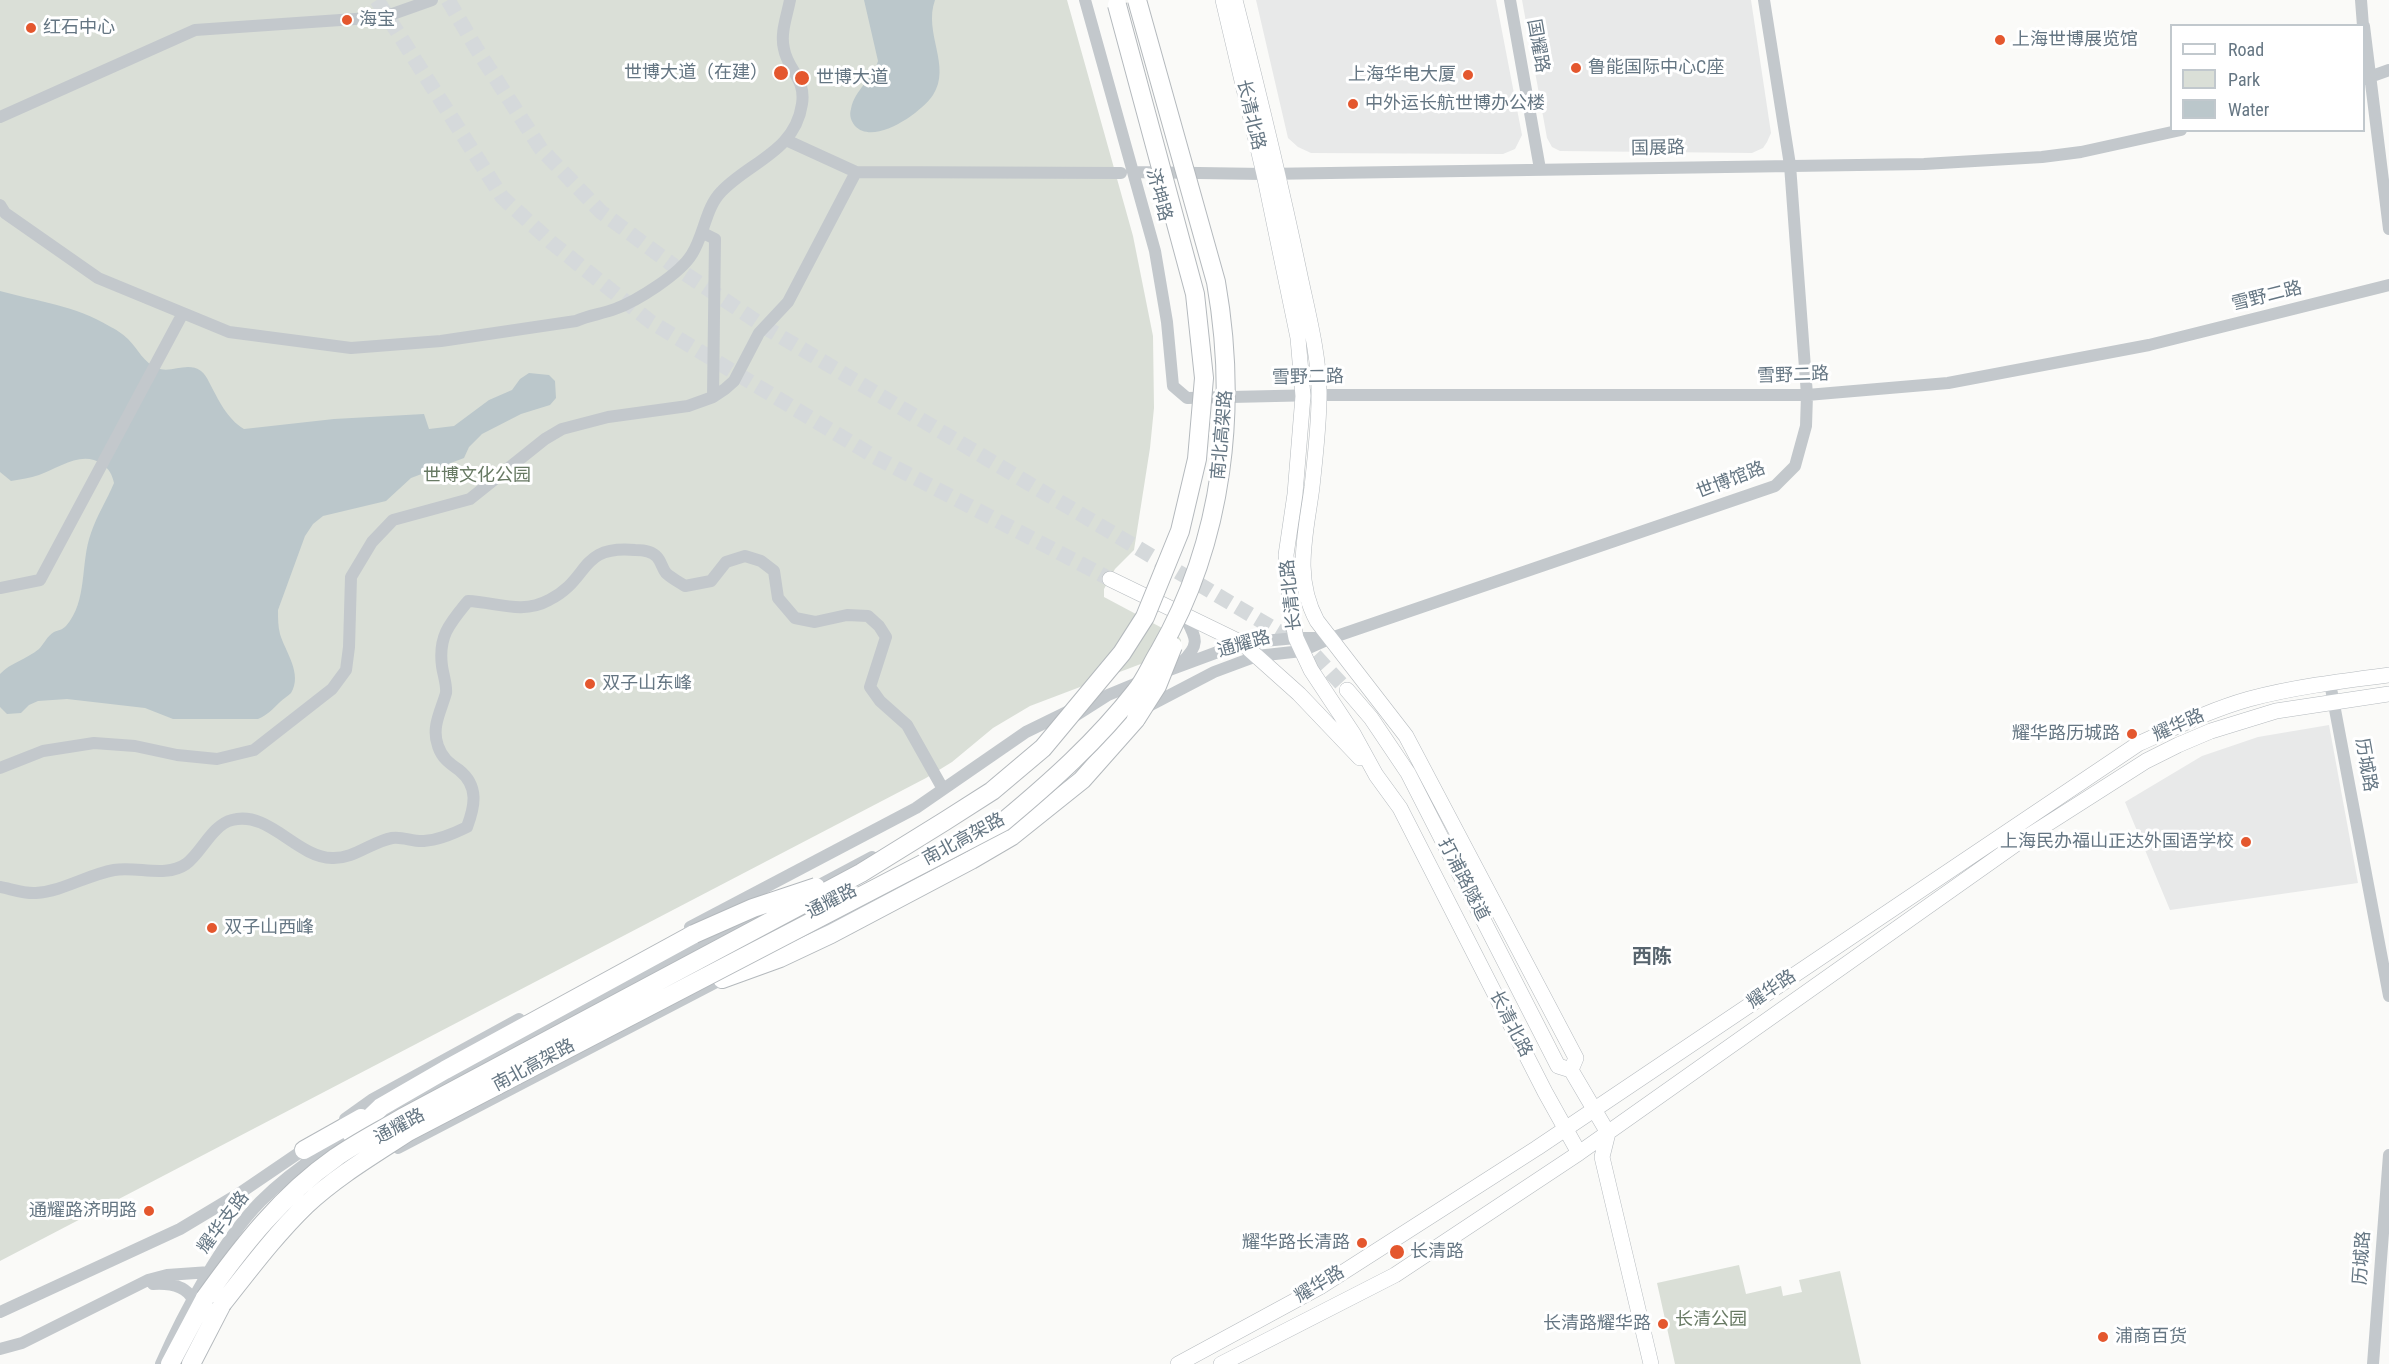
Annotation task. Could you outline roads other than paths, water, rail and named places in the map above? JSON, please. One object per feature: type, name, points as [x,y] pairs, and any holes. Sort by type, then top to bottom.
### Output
[{"type":"highway","name":"南北高架路","points":[[170,1364],[205,1298],[232,1260],[261,1224],[297,1189],[336,1157],[402,1118],[861,873],[992,791],[1043,748],[1122,653],[1145,617],[1180,531],[1197,459],[1204,378],[1195,294],[1116,0]]},
{"type":"highway","name":"南北高架路","points":[[191,1364],[222,1304],[273,1239],[307,1204],[346,1172],[408,1132],[1003,822],[1064,771],[1137,690],[1170,633],[1208,534],[1219,487],[1227,392],[1224,328],[1216,282],[1137,0]]},
{"type":"highway","points":[[722,979],[780,958],[831,934],[971,861],[1012,836],[1082,780],[1136,719],[1157,686],[1175,640],[1187,593]]},
{"type":"highway","points":[[304,1149],[694,934],[753,908],[861,873]]},
{"type":"highway","points":[[352,1135],[381,1107]]},
{"type":"main road","name":"长清北路","points":[[1223,0],[1271,174],[1312,336],[1319,395],[1312,487],[1302,552],[1308,605],[1331,639],[1406,736],[1576,1058],[1572,1070],[1594,1110]]},
{"type":"main road","name":"长清北路","points":[[1235,0],[1271,174],[1298,338],[1303,396],[1295,494],[1286,555],[1291,613],[1299,644],[1321,687],[1405,817],[1566,1129]]},
{"type":"main road","points":[[1110,579],[1242,643],[1299,694],[1376,775]]},
{"type":"main road","name":"耀华路","points":[[1178,1364],[1320,1287],[1566,1129],[2138,744],[2202,715],[2247,700],[2296,688],[2389,675]]},
{"type":"main road","name":"打浦路隧道","points":[[1347,690],[1371,718],[1408,773],[1558,1066],[1572,1070]]},
{"type":"main road","name":"耀华路","points":[[1221,1364],[1395,1275],[1608,1133],[2019,842],[2146,761],[2178,745],[2276,711],[2389,694]]},
{"type":"main road","points":[[1594,1110],[1608,1133],[1602,1156],[1651,1364]]},
{"type":"main road","points":[[1566,1129],[1579,1153],[1602,1156]]},
{"type":"street","points":[[0,117],[195,30],[384,17],[432,0]]},
{"type":"street","points":[[0,205],[5,213],[98,278],[229,332],[351,348],[441,341],[566,323],[615,309],[645,294],[671,275],[691,257],[703,233],[712,204],[719,193],[770,156],[786,140],[802,105],[801,82],[783,46],[783,30],[790,0]]},
{"type":"street","name":"济坤路","points":[[1085,0],[1127,173],[1162,286],[1173,386],[1187,398]]},
{"type":"street","name":"国耀路","points":[[1510,0],[1540,169]]},
{"type":"street","name":"世博馆路","points":[[1331,639],[1775,486],[1796,466],[1806,426],[1807,395],[1790,165],[1764,0]]},
{"type":"street","points":[[2361,0],[2363,24]]},
{"type":"street","points":[[2365,61],[2389,229]]},
{"type":"street","points":[[2366,78],[2389,70]]},
{"type":"street","name":"国展路","points":[[856,172],[1271,174],[1918,165],[2043,157],[2081,152],[2172,132]]},
{"type":"street","points":[[0,768],[43,751],[94,743],[135,746],[177,755],[217,759],[254,750],[332,689],[346,670],[351,577],[372,542],[393,520],[470,499],[545,438],[562,429],[608,417],[688,406],[713,397],[734,381],[759,333],[788,303],[856,172],[786,140]]},
{"type":"street","points":[[703,233],[715,238],[713,397]]},
{"type":"street","name":"雪野二路","points":[[1187,398],[1319,395],[1807,395],[1948,383],[2149,345],[2389,285]]},
{"type":"street","points":[[0,588],[40,580],[183,313]]},
{"type":"street","points":[[0,887],[34,894],[117,870],[150,871],[186,864],[219,828],[231,820],[250,819],[316,854],[332,858],[352,855],[393,837],[423,841],[449,836],[467,827],[474,807],[475,794],[465,775],[444,758],[437,744],[435,729],[446,691],[440,649],[445,631],[468,600],[485,601],[519,609],[548,601],[570,587],[595,555],[615,548],[644,550],[657,556],[665,572],[685,586],[711,581],[726,562],[744,556],[753,558],[774,571],[778,598],[795,618],[815,622],[847,615],[868,616],[879,626],[886,637],[870,687],[880,701],[908,725],[943,789]]},
{"type":"street","points":[[1178,666],[1193,652],[1196,637],[1185,617]]},
{"type":"street","name":"通耀路","points":[[198,1364],[241,1288],[273,1247],[309,1212],[346,1181],[385,1154],[871,902],[924,872],[1072,754],[1123,720],[1174,691],[1214,672],[1257,656],[1299,644],[1331,639]]},
{"type":"street","name":"通耀路","points":[[352,1135],[449,1079],[910,837],[962,804],[1081,712],[1108,695],[1242,643],[1299,644]]},
{"type":"street","name":"历城路","points":[[2330,683],[2389,996]]},
{"type":"street","points":[[0,1312],[180,1229],[240,1193],[373,1099],[916,808],[1026,732],[1065,712],[1108,695]]},
{"type":"street","name":"耀华支路","points":[[161,1364],[194,1300],[239,1227],[260,1203],[305,1163],[352,1135]]},
{"type":"street","name":"历城路","points":[[2373,1364],[2389,1155]]},
{"type":"street","points":[[0,1348],[21,1343],[147,1280],[167,1275],[210,1272]]},
{"type":"street","points":[[132,1289],[168,1283],[190,1292],[194,1300]]},
{"type":"water","points":[[864,0],[935,0],[932,25],[940,73],[933,95],[918,110],[897,125],[874,132],[863,131],[855,126],[850,116],[856,96],[878,61]]},
{"type":"water","points":[[0,291],[70,309],[97,319],[124,335],[152,366],[157,368],[168,370],[196,368],[207,378],[228,414],[244,429],[334,419],[424,414],[429,429],[454,426],[489,400],[512,390],[520,379],[529,373],[549,375],[555,381],[556,398],[550,405],[521,414],[482,434],[469,447],[464,458],[411,478],[386,501],[323,516],[313,524],[305,536],[278,610],[280,634],[294,670],[294,686],[291,693],[270,712],[258,719],[173,719],[145,708],[67,699],[38,701],[29,705],[21,713],[7,714],[0,707],[0,674],[39,649],[49,636],[65,627],[73,616],[81,593],[91,533],[114,483],[110,472],[104,466],[87,459],[79,459],[36,476],[11,481],[0,472]]},
{"type":"tunnel","points":[[377,0],[502,197],[552,243],[651,322],[875,457],[1110,579]]},
{"type":"tunnel","points":[[448,0],[541,149],[601,212],[681,271],[768,329],[1310,650],[1347,690]]},
{"type":"place","name":"海宝","points":[[347,20]]},
{"type":"place","name":"红石中心","points":[[31,28]]},
{"type":"place","name":"上海世博展览馆","points":[[2000,40]]},
{"type":"place","name":"鲁能国际中心C座","points":[[1576,68]]},
{"type":"place","name":"世博大道（在建）","points":[[781,73]]},
{"type":"place","name":"上海华电大厦","points":[[1468,75]]},
{"type":"place","name":"世博大道","points":[[802,78]]},
{"type":"place","name":"中外运长航世博办公楼","points":[[1353,104]]},
{"type":"place","name":"双子山东峰","points":[[590,684]]},
{"type":"place","name":"耀华路历城路","points":[[2132,734]]},
{"type":"place","name":"上海民办福山正达外国语学校","points":[[2246,842]]},
{"type":"place","name":"双子山西峰","points":[[212,928]]},
{"type":"place","name":"通耀路济明路","points":[[149,1211]]},
{"type":"place","name":"耀华路长清路","points":[[1362,1243]]},
{"type":"place","name":"长清路","points":[[1397,1252]]},
{"type":"place","name":"长清路耀华路","points":[[1663,1324]]},
{"type":"place","name":"浦商百货","points":[[2103,1337]]},
{"type":"district","name":"西陈","points":[[1652,958]]},
{"type":"park label","name":"世博文化公园","points":[[477,476]]},
{"type":"park label","name":"长清公园","points":[[1711,1320]]}]
